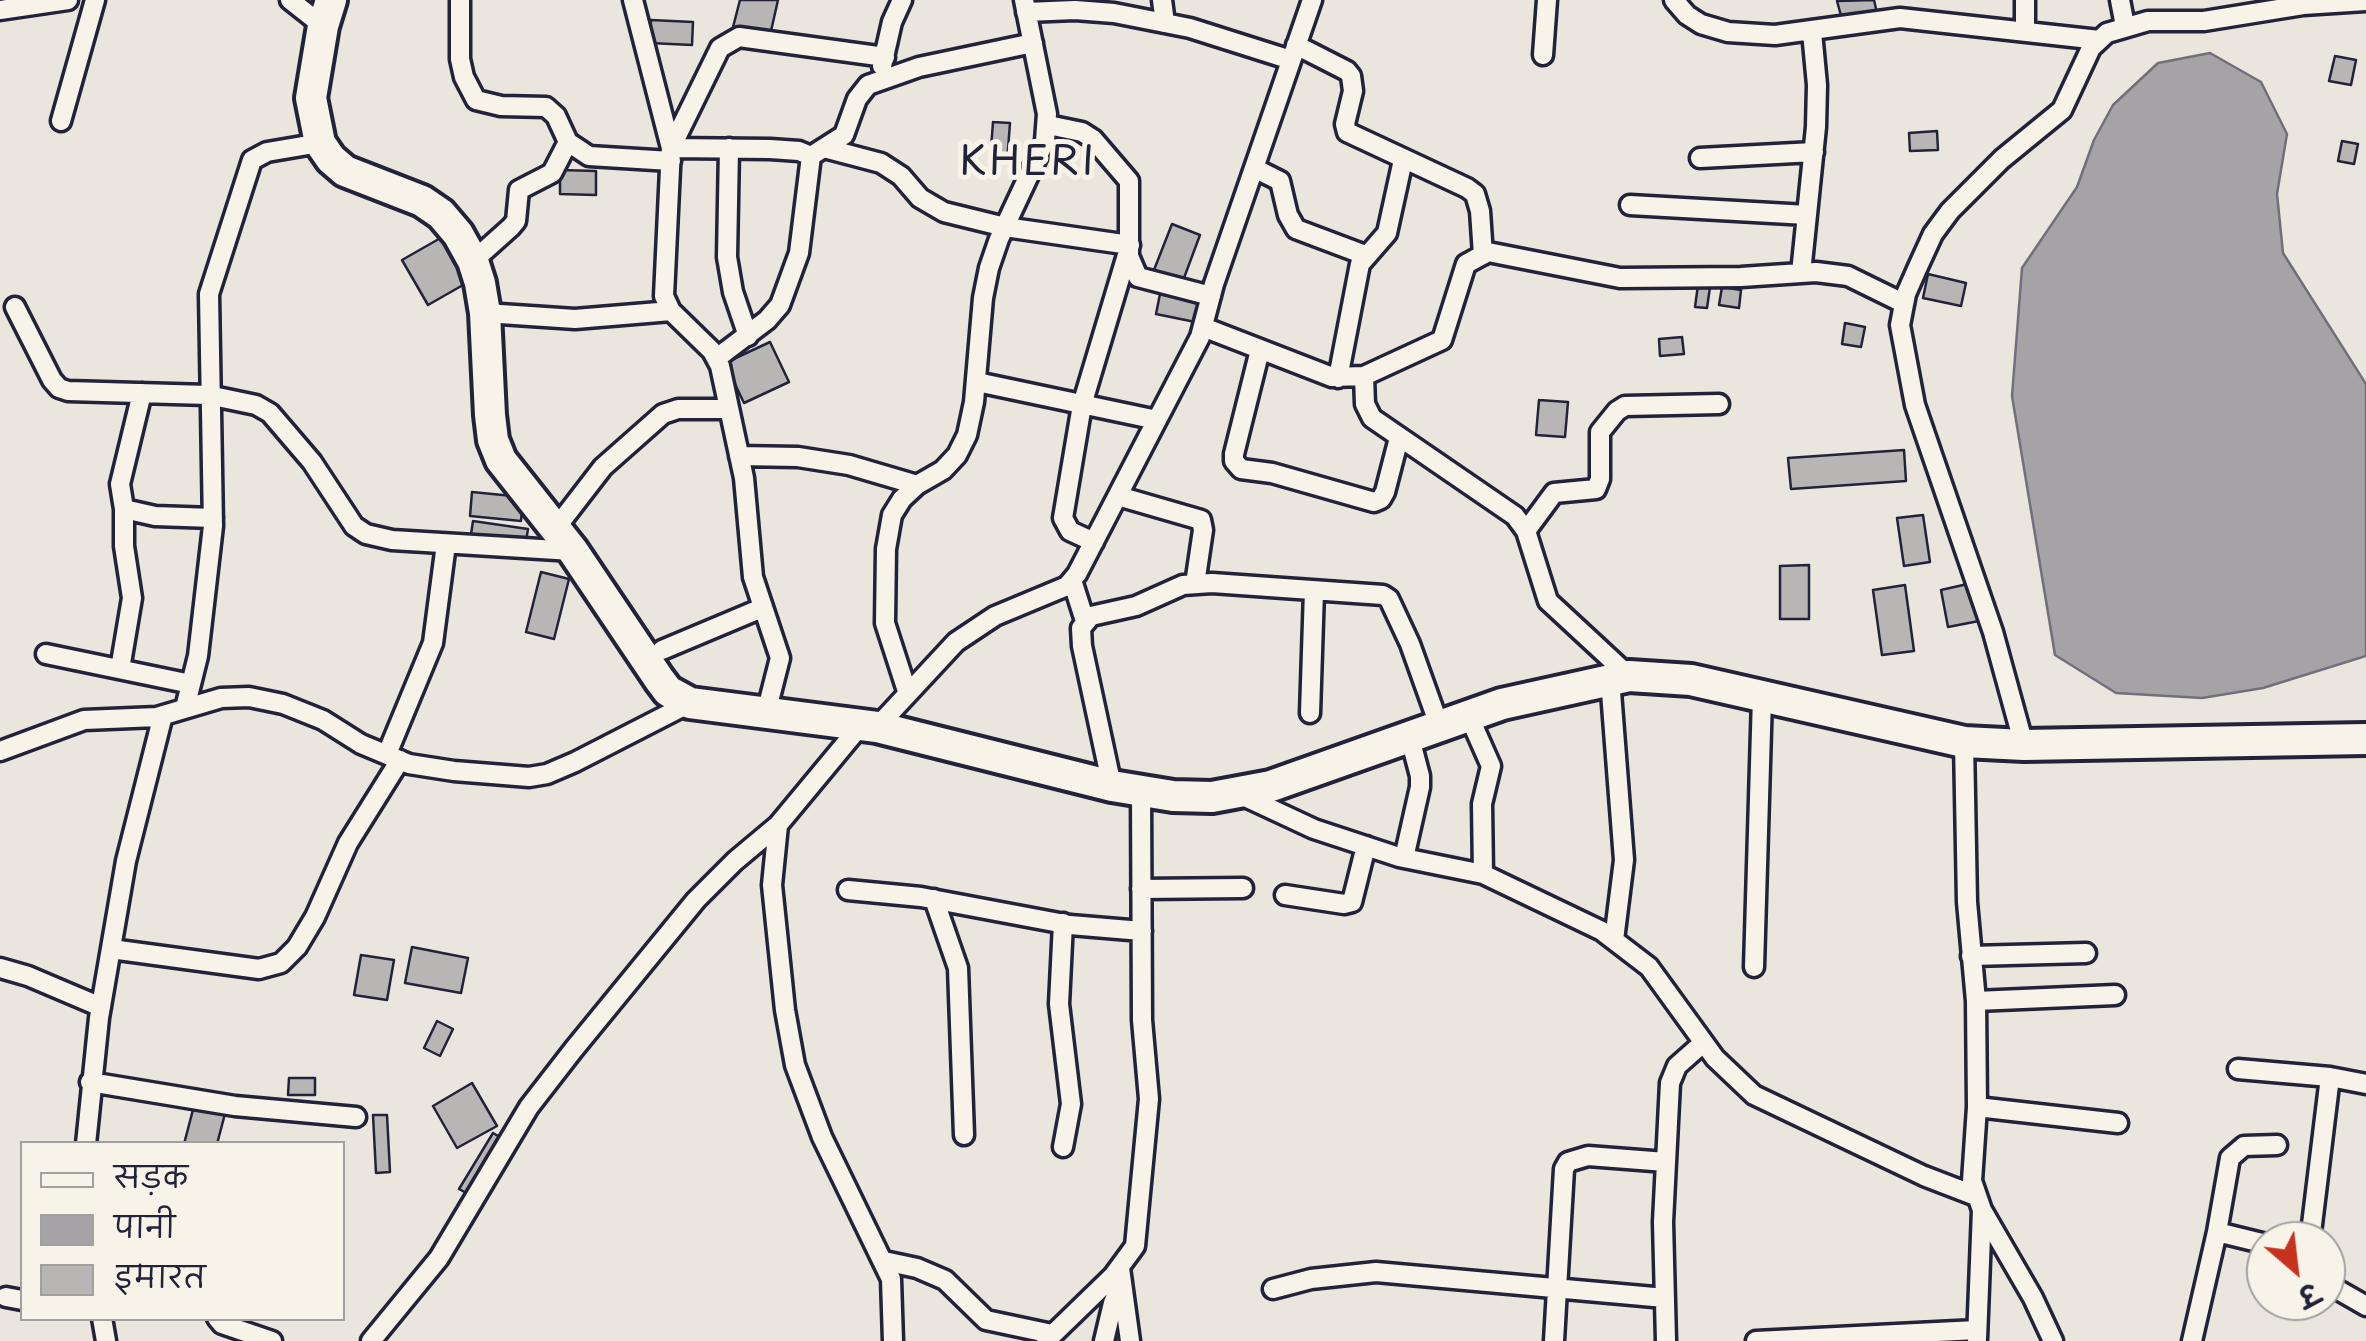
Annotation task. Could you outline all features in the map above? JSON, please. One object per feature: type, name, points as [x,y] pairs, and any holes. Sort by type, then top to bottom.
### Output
[{"type":"highway","points":[[327,13],[311,98],[320,143],[345,171],[403,191],[441,214],[473,261],[485,313],[493,440],[514,480],[564,539],[659,679],[668,691],[690,703],[869,726],[1173,796],[1238,794],[1271,786],[1468,714],[1619,677],[1691,680],[1964,742],[2024,745],[2366,739]]},
{"type":"street","points":[[0,10],[68,0]]},
{"type":"street","points":[[61,121],[95,0]]},
{"type":"street","points":[[290,0],[327,13]]},
{"type":"street","points":[[460,0],[460,59],[471,94],[485,104],[546,107],[556,116],[568,142],[588,156],[671,155],[729,148],[818,152],[881,163],[901,176],[920,198],[944,212],[1005,227],[1130,244]]},
{"type":"street","points":[[633,0],[671,155],[664,296],[671,311],[717,358],[739,456],[753,577],[780,658],[766,713]]},
{"type":"street","points":[[878,80],[892,22],[902,0]]},
{"type":"street","points":[[1162,0],[1166,24]]},
{"type":"street","points":[[371,1341],[440,1258],[529,1107],[696,900],[778,825],[869,726],[969,634],[996,616],[1053,594],[1072,580],[1202,327],[1312,0]]},
{"type":"street","points":[[1542,55],[1547,0]]},
{"type":"street","points":[[1674,0],[1702,24],[1728,32],[1812,32],[1900,18],[2099,40]]},
{"type":"street","points":[[2025,0],[2026,30]]},
{"type":"street","points":[[2120,0],[2125,26]]},
{"type":"street","points":[[2024,745],[1992,632],[1915,406],[1900,339],[1904,303],[1916,269],[1942,222],[2002,158],[2062,110],[2090,48],[2107,33],[2148,22],[2204,21],[2303,4],[2366,1]]},
{"type":"street","points":[[907,691],[885,623],[886,549],[892,515],[917,485],[943,470],[957,455],[967,435],[989,268],[1048,125],[1025,6],[1166,24],[1294,53],[1347,71],[1352,90],[1345,124],[1348,132],[1474,194],[1480,211],[1483,254]]},
{"type":"street","points":[[1801,272],[1814,152],[1817,85],[1812,32]]},
{"type":"street","points":[[671,155],[720,48],[740,37],[884,57]]},
{"type":"street","points":[[717,358],[748,336],[780,305],[799,252],[818,152],[844,135],[862,91],[878,80],[919,66],[1032,43]]},
{"type":"street","points":[[1048,125],[1082,132],[1122,170],[1130,191],[1132,269],[1138,277],[1211,296]]},
{"type":"street","points":[[473,261],[511,228],[516,221],[519,190],[526,183],[552,173],[568,142]]},
{"type":"street","points":[[185,708],[202,632],[213,518],[208,294],[252,160],[268,152],[320,143]]},
{"type":"street","points":[[729,148],[727,257],[733,292],[748,336]]},
{"type":"street","points":[[1700,158],[1814,152]]},
{"type":"street","points":[[1338,378],[1357,275],[1365,255],[1387,233],[1404,160]]},
{"type":"street","points":[[1254,168],[1280,180],[1288,215],[1296,229],[1365,255]]},
{"type":"street","points":[[1630,205],[1807,215]]},
{"type":"street","points":[[1094,542],[1070,531],[1063,518],[1082,405],[1130,244]]},
{"type":"street","points":[[1202,327],[1338,378],[1364,376],[1442,340],[1466,264],[1483,254],[1501,253],[1620,278],[1801,272],[1848,276],[1904,303]]},
{"type":"street","points":[[15,307],[59,388],[208,396],[256,405],[270,413],[312,462],[354,526],[366,534],[392,540],[446,544],[564,539],[602,467],[663,414],[678,410],[730,410]]},
{"type":"street","points":[[485,313],[575,319],[671,311]]},
{"type":"street","points":[[1260,350],[1234,454],[1241,469],[1272,473],[1374,502],[1384,492],[1399,438]]},
{"type":"street","points":[[1364,376],[1367,411],[1372,418],[1515,516],[1526,531],[1548,601],[1619,677],[1624,860],[1614,940]]},
{"type":"street","points":[[977,382],[1156,420]]},
{"type":"street","points":[[120,670],[132,598],[120,484],[142,393]]},
{"type":"street","points":[[1526,531],[1554,493],[1596,489],[1600,478],[1600,432],[1617,410],[1625,406],[1719,404]]},
{"type":"street","points":[[739,456],[798,456],[917,485]]},
{"type":"street","points":[[1118,496],[1201,520],[1195,584]]},
{"type":"street","points":[[124,509],[156,516],[213,518]]},
{"type":"street","points":[[111,949],[259,969],[281,963],[297,947],[394,757],[433,643],[446,544]]},
{"type":"street","points":[[1072,580],[1085,621]]},
{"type":"street","points":[[1104,1341],[1121,1275],[1135,1246],[1149,1122],[1142,1020],[1141,890],[1126,788],[1082,646],[1081,628],[1091,616],[1136,606],[1195,584],[1378,594],[1388,599],[1410,644],[1439,725]]},
{"type":"street","points":[[1310,713],[1314,591]]},
{"type":"street","points":[[662,650],[762,608]]},
{"type":"street","points":[[46,654],[191,684]]},
{"type":"street","points":[[0,752],[84,720],[134,720],[221,698],[249,697],[283,704],[323,720],[361,744],[394,757],[473,773],[547,774],[690,703]]},
{"type":"street","points":[[1754,967],[1762,697]]},
{"type":"street","points":[[1468,714],[1491,766],[1482,804],[1483,874]]},
{"type":"street","points":[[86,1141],[101,1007],[130,844],[164,715]]},
{"type":"street","points":[[1404,858],[1420,788],[1410,738]]},
{"type":"street","points":[[1964,742],[1970,956],[1976,1001],[1977,1107],[1972,1182],[1979,1203],[2053,1341]]},
{"type":"street","points":[[1238,794],[1314,829],[1404,858],[1483,874],[1550,904],[1614,940],[1649,967],[1714,1058],[1754,1095],[1979,1203]]},
{"type":"street","points":[[778,825],[772,885],[784,1010],[795,1065],[822,1137],[891,1279],[893,1341]]},
{"type":"street","points":[[1285,895],[1352,902],[1366,846]]},
{"type":"street","points":[[1141,890],[1243,888]]},
{"type":"street","points":[[848,890],[1142,931]]},
{"type":"street","points":[[934,899],[958,968],[964,1135]]},
{"type":"street","points":[[1062,1147],[1070,1104],[1059,1004],[1063,923]]},
{"type":"street","points":[[1970,956],[2086,953]]},
{"type":"street","points":[[0,968],[101,1007]]},
{"type":"street","points":[[1976,1001],[2115,996]]},
{"type":"street","points":[[1666,1341],[1666,1162],[1672,1074],[1703,1043]]},
{"type":"street","points":[[2238,1069],[2366,1084]]},
{"type":"street","points":[[2312,1221],[2330,1077]]},
{"type":"street","points":[[90,1082],[234,1106],[356,1117]]},
{"type":"street","points":[[1977,1107],[2118,1124]]},
{"type":"street","points":[[2192,1341],[2233,1152],[2244,1146],[2277,1145]]},
{"type":"street","points":[[1554,1341],[1554,1286],[1564,1169],[1568,1162],[1588,1156],[1666,1162]]},
{"type":"street","points":[[1756,1341],[1977,1335],[1979,1203]]},
{"type":"street","points":[[2217,1232],[2246,1239]]},
{"type":"street","points":[[884,1262],[917,1268],[945,1280],[986,1320],[1049,1338],[1121,1275]]},
{"type":"street","points":[[1273,1289],[1376,1272],[1665,1298]]},
{"type":"street","points":[[1121,1275],[1130,1341]]},
{"type":"street","points":[[220,1321],[272,1341]]},
{"type":"water","points":[[2210,53],[2261,82],[2287,134],[2277,194],[2283,253],[2366,384],[2366,656],[2263,688],[2202,698],[2116,693],[2055,655],[2012,396],[2022,268],[2077,187],[2094,140],[2113,105],[2158,63]]},
{"type":"building","points":[[740,0],[778,0],[769,40],[732,31]]},
{"type":"building","points":[[1874,0],[1877,13],[1843,23],[1837,1]]},
{"type":"building","points":[[651,20],[693,22],[692,45],[650,43]]},
{"type":"building","points":[[2335,56],[2356,60],[2351,85],[2329,81]]},
{"type":"building","points":[[993,122],[1010,123],[1007,163],[990,162]]},
{"type":"building","points":[[1937,131],[1938,150],[1910,151],[1909,133]]},
{"type":"building","points":[[2342,141],[2358,144],[2354,164],[2338,161]]},
{"type":"building","points":[[560,170],[596,171],[596,195],[560,194]]},
{"type":"building","points":[[1172,224],[1200,235],[1181,286],[1152,275]]},
{"type":"building","points":[[444,236],[470,281],[428,305],[402,260]]},
{"type":"building","points":[[1928,274],[1966,283],[1961,306],[1923,298]]},
{"type":"building","points":[[1698,285],[1710,287],[1707,308],[1695,307]]},
{"type":"building","points":[[1722,287],[1741,290],[1739,308],[1719,305]]},
{"type":"building","points":[[1160,294],[1204,304],[1200,323],[1156,314]]},
{"type":"building","points":[[1845,323],[1865,327],[1861,347],[1842,344]]},
{"type":"building","points":[[1682,337],[1684,354],[1660,356],[1659,339]]},
{"type":"building","points":[[770,342],[789,382],[744,403],[725,363]]},
{"type":"building","points":[[1539,400],[1568,402],[1565,437],[1536,435]]},
{"type":"building","points":[[1904,450],[1906,481],[1791,489],[1788,458]]},
{"type":"building","points":[[472,492],[523,497],[521,521],[470,516]]},
{"type":"building","points":[[1923,515],[1930,562],[1904,566],[1897,518]]},
{"type":"building","points":[[473,521],[528,529],[525,548],[470,541]]},
{"type":"building","points":[[1809,565],[1809,619],[1780,619],[1780,566]]},
{"type":"building","points":[[541,572],[569,579],[554,639],[526,632]]},
{"type":"building","points":[[1972,583],[1979,621],[1948,627],[1941,590]]},
{"type":"building","points":[[1905,585],[1914,651],[1882,655],[1873,590]]},
{"type":"building","points":[[412,947],[468,958],[461,993],[405,983]]},
{"type":"building","points":[[361,955],[394,960],[387,1000],[354,995]]},
{"type":"building","points":[[437,1021],[453,1029],[440,1056],[424,1048]]},
{"type":"building","points":[[289,1078],[315,1078],[315,1095],[288,1095]]},
{"type":"building","points":[[472,1083],[497,1126],[457,1148],[433,1106]]},
{"type":"building","points":[[195,1102],[226,1110],[218,1141],[185,1141]]},
{"type":"building","points":[[373,1115],[387,1115],[390,1172],[376,1173]]},
{"type":"building","points":[[493,1133],[505,1140],[472,1196],[459,1189]]},
{"type":"district","name":"KHERI","points":[[1028,164]]}]
